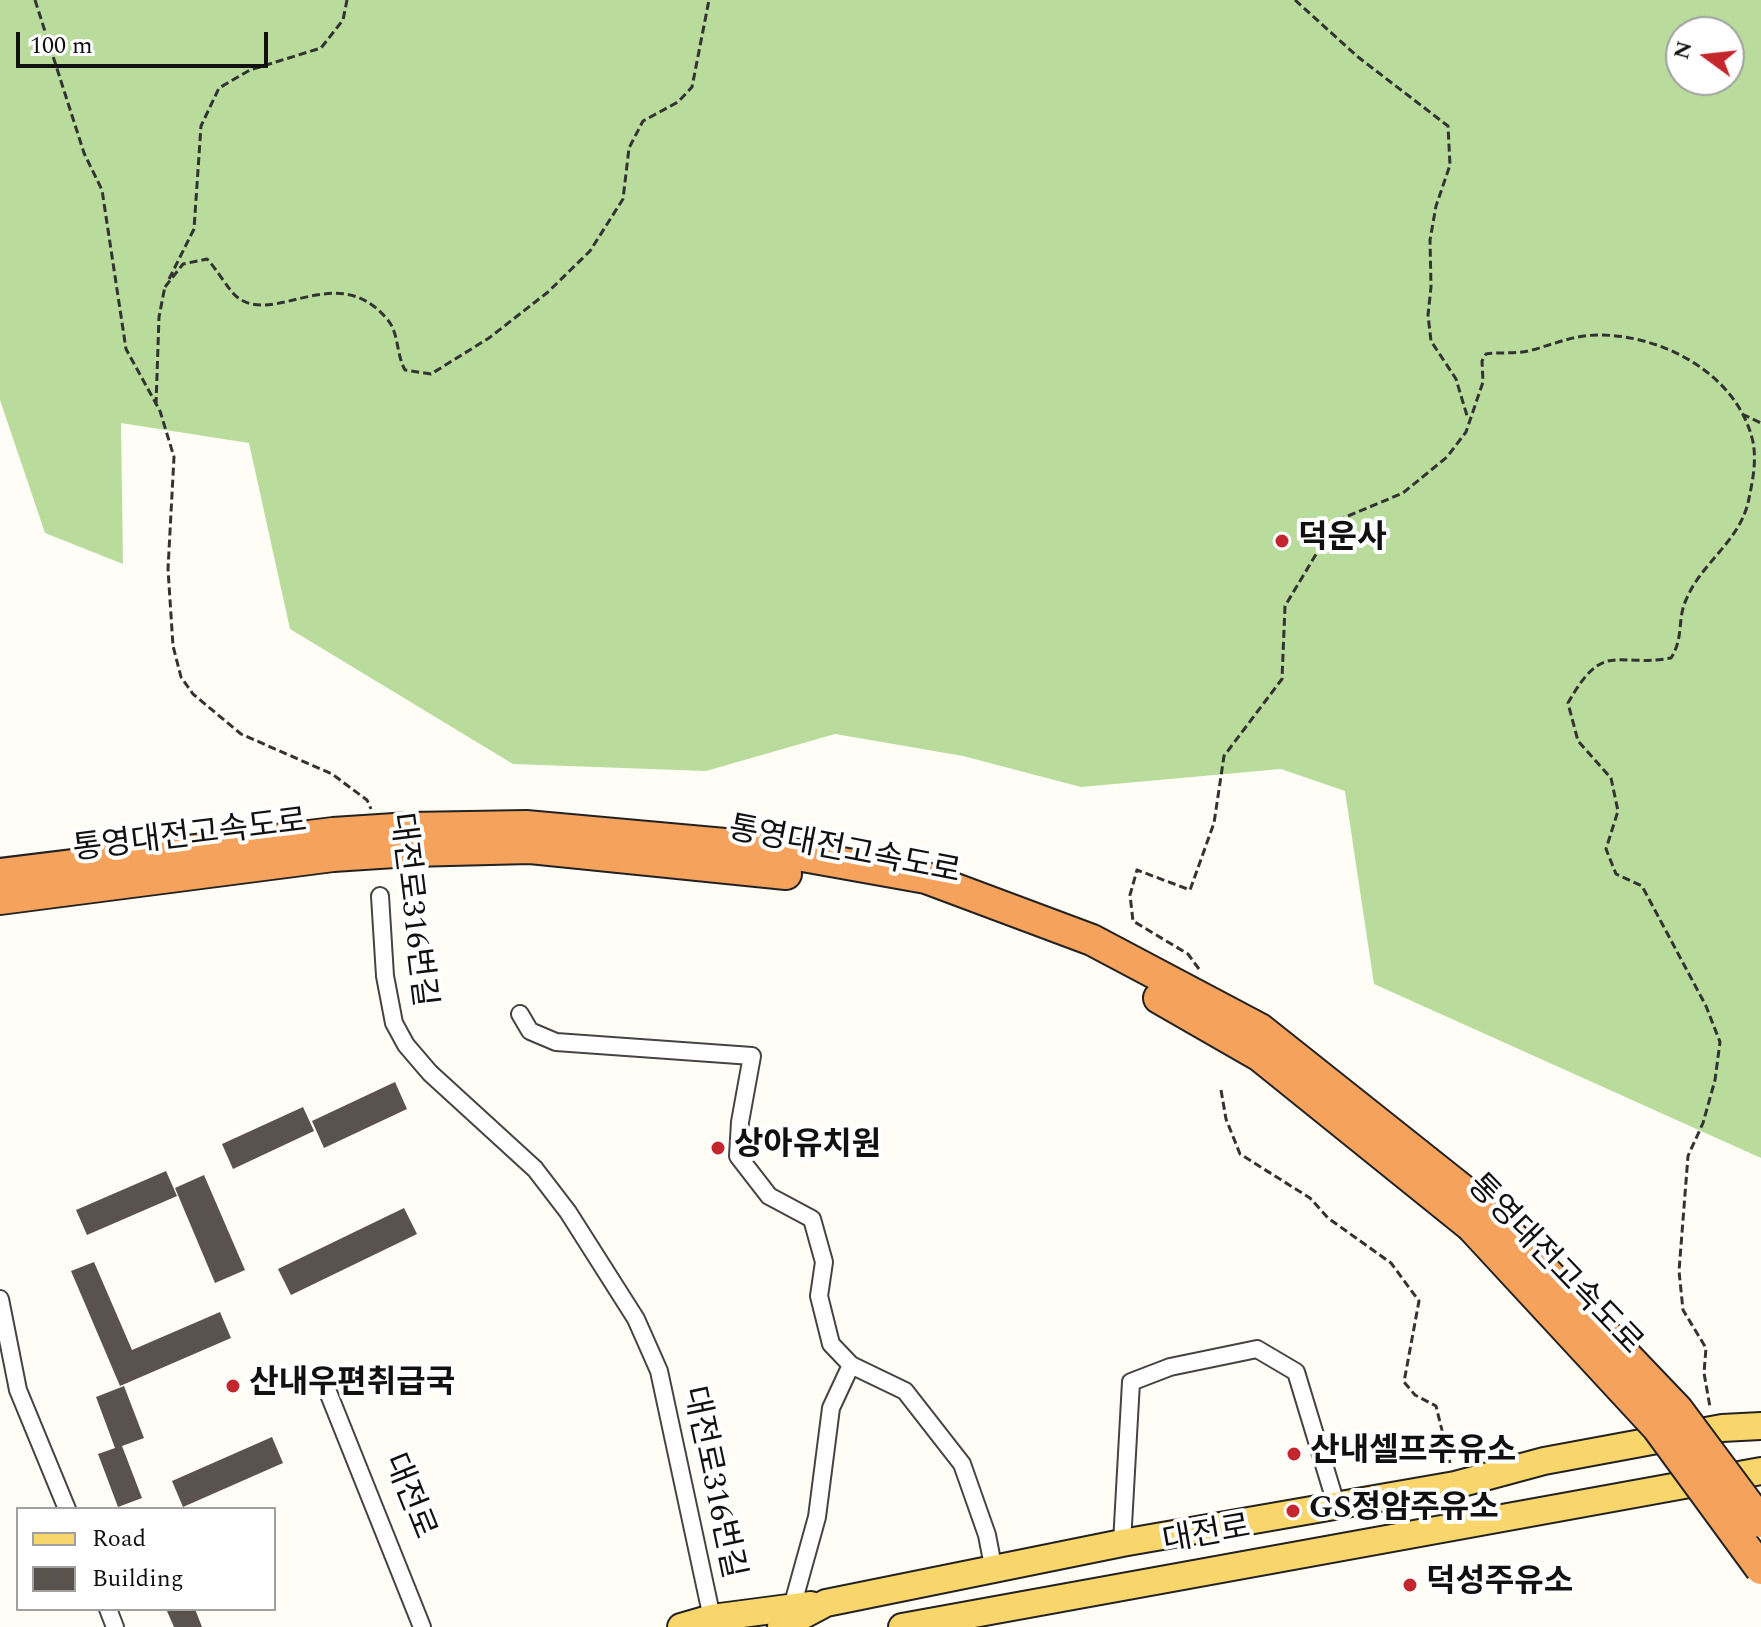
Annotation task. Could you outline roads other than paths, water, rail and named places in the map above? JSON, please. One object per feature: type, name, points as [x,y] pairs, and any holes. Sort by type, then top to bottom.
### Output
[{"type":"highway","name":"통영대전고속도로","points":[[0,874],[410,840],[751,867],[930,900],[1096,962],[1260,1056],[1478,1216],[1677,1409],[1761,1522]]},
{"type":"highway","name":"통영대전고속도로","points":[[0,899],[333,845]]},
{"type":"highway","name":"통영대전고속도로","points":[[1478,1216],[1657,1427],[1761,1569]]},
{"type":"main road","name":"대전로","points":[[681,1627],[712,1618],[786,1617],[826,1603],[1122,1543],[1455,1485],[1544,1461],[1722,1428],[1761,1426]]},
{"type":"main road","name":"대전로","points":[[902,1627],[1761,1471]]},
{"type":"street","name":"대전로316번길","points":[[380,896],[385,976],[394,1023],[406,1045],[430,1073],[535,1169],[568,1212],[636,1319],[648,1345],[659,1371],[712,1618]]},
{"type":"street","points":[[520,1014],[530,1031],[556,1042],[752,1056],[740,1122],[738,1156],[769,1196],[812,1219],[824,1262],[819,1296],[831,1344],[851,1365],[905,1391],[962,1464],[987,1535],[994,1571]]},
{"type":"street","points":[[0,1299],[18,1390],[66,1507]]},
{"type":"street","name":"대전로","points":[[1122,1543],[1131,1382],[1170,1367],[1257,1349],[1296,1372],[1336,1504]]},
{"type":"street","points":[[786,1617],[817,1517],[831,1408],[851,1365]]},
{"type":"street","name":"대전로","points":[[328,1392],[422,1627]]},
{"type":"place","name":"덕운사","points":[[1282,541]]},
{"type":"place","name":"상아유치원","points":[[718,1148]]},
{"type":"place","name":"산내우편취급국","points":[[233,1386]]},
{"type":"place","name":"산내셀프주유소","points":[[1294,1454]]},
{"type":"place","name":"GS정암주유소","points":[[1293,1511]]},
{"type":"place","name":"덕성주유소","points":[[1410,1585]]}]
